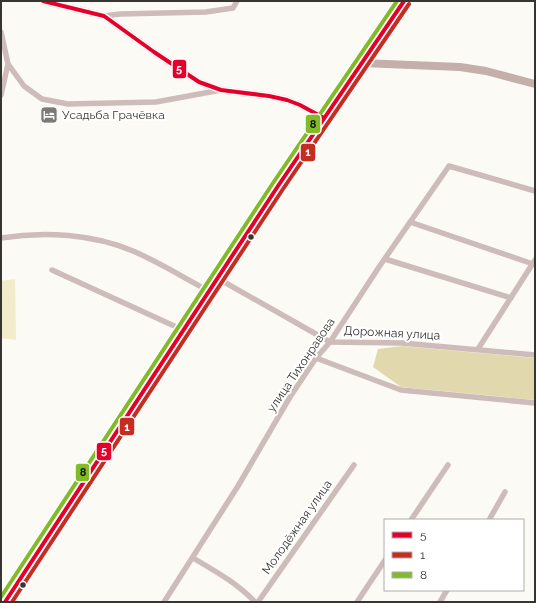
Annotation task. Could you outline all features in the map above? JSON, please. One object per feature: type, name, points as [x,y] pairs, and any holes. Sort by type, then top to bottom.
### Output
[{"type":"main road","points":[[7,599],[217,278],[404,1]]},
{"type":"main road","points":[[362,63],[460,67],[486,71],[535,84]]},
{"type":"street","points":[[43,1],[62,3],[104,16],[198,82],[220,90],[269,96],[287,100],[324,118]]},
{"type":"street","points":[[104,16],[120,14],[206,12],[233,8],[237,1]]},
{"type":"street","points":[[1,32],[8,64],[24,86],[42,99],[68,104],[156,102],[220,90]]},
{"type":"street","points":[[1,95],[8,64]]},
{"type":"street","name":"улица Тихонравова","points":[[164,602],[238,486],[290,397],[316,358],[330,342],[449,166],[535,191]]},
{"type":"street","points":[[410,222],[532,264]]},
{"type":"street","points":[[1,238],[50,234],[83,237],[115,245],[133,251],[209,291]]},
{"type":"street","points":[[385,259],[511,298]]},
{"type":"street","points":[[532,264],[535,273]]},
{"type":"street","points":[[478,349],[532,264]]},
{"type":"street","points":[[52,270],[183,330]]},
{"type":"street","name":"Дорожная улица","points":[[217,278],[330,342],[402,343],[535,355]]},
{"type":"street","points":[[316,358],[400,390],[535,403]]},
{"type":"street","name":"Молодёжная улица","points":[[256,602],[354,465]]},
{"type":"street","points":[[412,519],[448,465]]},
{"type":"street","points":[[490,519],[505,492]]},
{"type":"street","points":[[193,558],[223,576],[244,591],[256,602]]},
{"type":"street","points":[[357,602],[384,562]]},
{"type":"street","points":[[440,602],[446,591]]},
{"type":"shaded area","points":[[15,279],[16,340],[1,338],[1,281]]},
{"type":"shaded area","points":[[402,346],[535,358],[535,400],[401,387],[373,367],[378,349]]},
{"type":"transit line","name":"5","points":[[43,1],[104,16],[199,82],[221,90],[269,96],[287,100],[324,118]]},
{"type":"transit line","name":"8","points":[[1,597],[273,183],[397,1]]},
{"type":"transit line","name":"5","points":[[5,602],[278,186],[404,1]]},
{"type":"transit line","name":"1","points":[[12,602],[283,189],[409,4]]},
{"type":"place","name":"Усадьба Грачёвка","points":[[49,115]]}]
